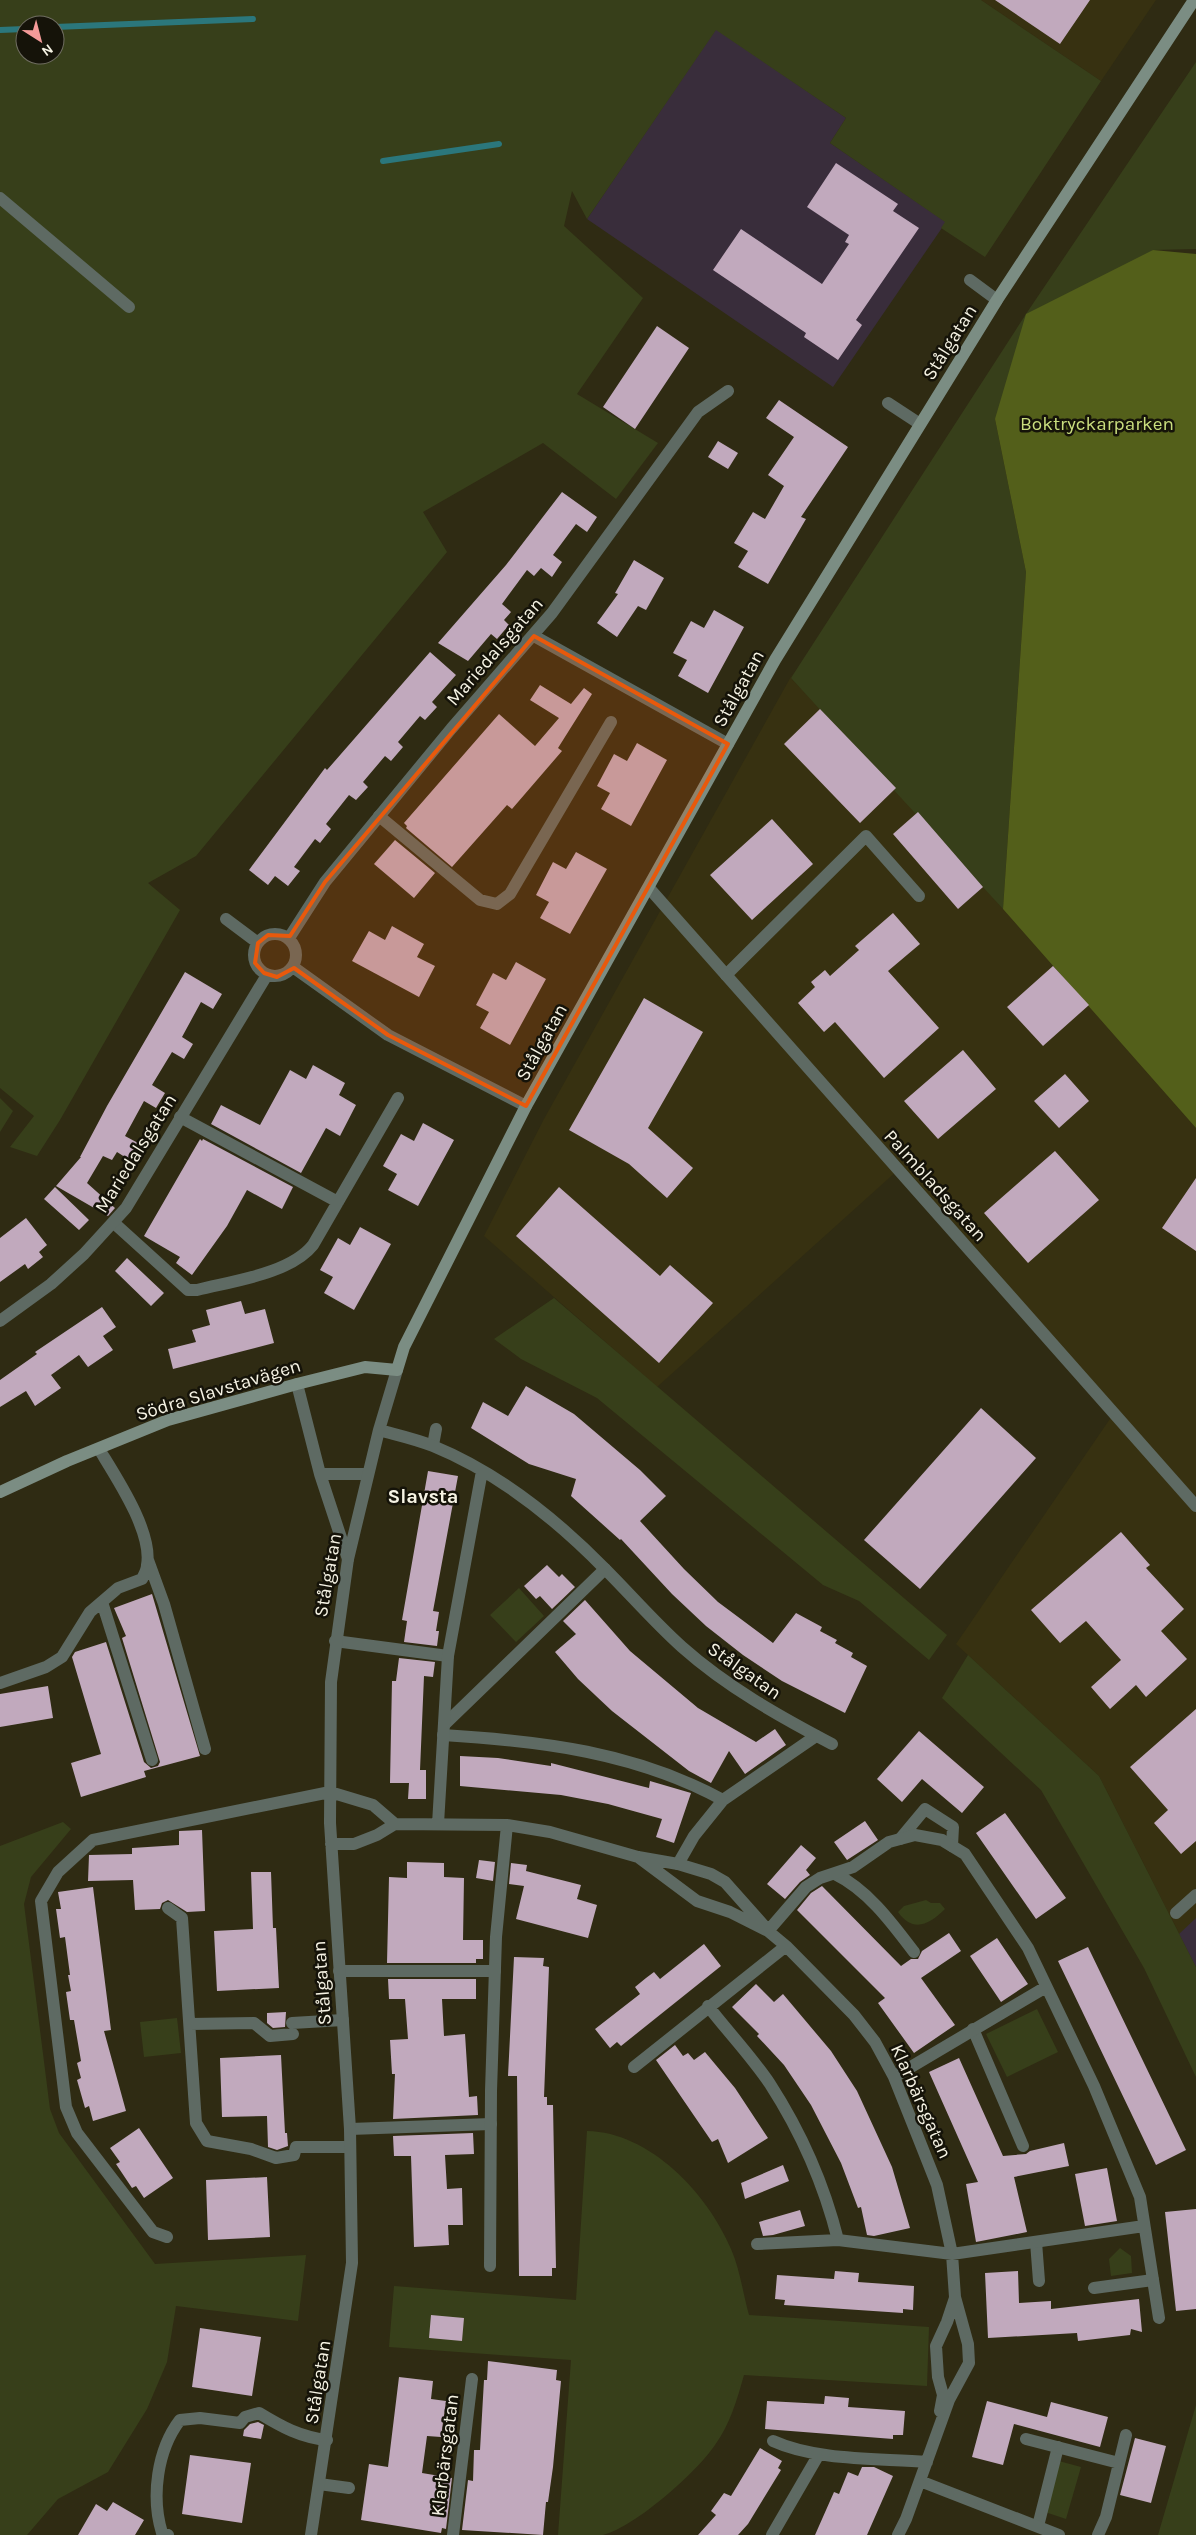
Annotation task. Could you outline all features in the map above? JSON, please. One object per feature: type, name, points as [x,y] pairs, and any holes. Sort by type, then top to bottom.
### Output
[{"type":"street","name":"Stålgatan","points":[[311,2535],[327,2440],[352,2263],[350,2129],[331,1844],[331,1682],[335,1641],[348,1559],[367,1474],[404,1347],[526,1106],[728,744],[811,600],[998,300],[1194,0]]},
{"type":"street","points":[[0,198],[128,307]]},
{"type":"street","points":[[970,280],[998,300]]},
{"type":"street","name":"Mariedalsgatan","points":[[289,938],[325,882],[451,729],[534,636],[618,525],[698,412],[728,391]]},
{"type":"street","points":[[888,403],[920,424]]},
{"type":"street","points":[[534,636],[728,744]]},
{"type":"street","points":[[380,816],[480,900],[497,904],[510,894],[611,722]]},
{"type":"street","points":[[726,974],[866,836],[919,896]]},
{"type":"street","name":"Palmbladsgatan","points":[[649,888],[1196,1506]]},
{"type":"street","points":[[226,919],[258,943]]},
{"type":"street","points":[[268,934],[282,935],[289,938],[297,950],[297,958],[293,967],[284,975],[267,975],[259,969],[255,963],[254,949],[258,943],[268,934]]},
{"type":"street","points":[[293,967],[388,1035],[526,1106]]},
{"type":"street","name":"Mariedalsgatan","points":[[0,1321],[51,1284],[84,1254],[114,1222],[133,1197],[267,975]]},
{"type":"street","points":[[114,1222],[185,1288],[192,1291],[288,1265],[308,1250],[398,1098]]},
{"type":"street","points":[[180,1117],[338,1202]]},
{"type":"street","name":"Södra Slavstavägen","points":[[0,1492],[68,1461],[168,1420],[365,1367],[397,1370]]},
{"type":"street","points":[[297,1384],[320,1474],[348,1559]]},
{"type":"street","points":[[433,1445],[436,1429]]},
{"type":"street","name":"Stålgatan","points":[[379,1430],[433,1445],[482,1471],[522,1496],[568,1533],[652,1619],[683,1648],[720,1678],[783,1718],[832,1744]]},
{"type":"street","points":[[0,1683],[46,1667],[62,1657],[90,1612],[118,1588],[142,1580],[148,1565],[142,1531],[100,1449]]},
{"type":"street","points":[[438,1824],[448,1656],[482,1471]]},
{"type":"street","points":[[320,1474],[367,1474]]},
{"type":"street","points":[[147,1558],[164,1604],[205,1749]]},
{"type":"street","points":[[443,1730],[605,1569]]},
{"type":"street","points":[[102,1602],[152,1760]]},
{"type":"street","points":[[335,1641],[448,1656]]},
{"type":"street","points":[[443,1730],[519,1739],[580,1749],[639,1765],[690,1782],[723,1800]]},
{"type":"street","points":[[678,1864],[694,1836],[723,1800],[816,1736]]},
{"type":"street","points":[[167,2237],[153,2232],[78,2133],[66,2107],[41,1901],[58,1872],[94,1840],[330,1792],[373,1805],[395,1824]]},
{"type":"street","points":[[900,1839],[925,1809],[953,1827],[952,1846]]},
{"type":"street","name":"Klarbärsgatan","points":[[331,1844],[354,1844],[377,1835],[395,1824],[507,1825],[550,1832],[638,1857],[678,1864],[711,1874],[725,1882],[768,1931],[786,1946],[854,2015],[875,2042],[894,2077],[938,2185],[952,2254],[955,2297],[968,2344],[969,2363],[949,2400],[898,2535]]},
{"type":"street","points":[[490,2266],[495,1970],[507,1825]]},
{"type":"street","points":[[768,1931],[806,1887],[820,1878],[854,1867],[889,1842],[915,1834],[942,1840],[965,1854],[1028,1948],[1094,2086],[1140,2197],[1159,2318]]},
{"type":"street","name":"Klarbärsgatan","points":[[638,1857],[697,1901],[730,1912],[768,1931]]},
{"type":"street","points":[[835,1874],[851,1882],[893,1924],[914,1952]]},
{"type":"street","points":[[1176,1913],[1196,1895]]},
{"type":"street","points":[[168,1908],[182,1918],[196,2123],[207,2141],[251,2150],[276,2158],[294,2155],[296,2147],[349,2147]]},
{"type":"street","points":[[634,2067],[708,2006],[786,1946]]},
{"type":"street","points":[[339,1971],[495,1970]]},
{"type":"street","points":[[894,2077],[1046,1986]]},
{"type":"street","points":[[708,2006],[769,2083],[806,2149],[828,2201],[838,2240]]},
{"type":"street","points":[[190,2024],[254,2023],[270,2036],[293,2029],[342,2020]]},
{"type":"street","points":[[973,2029],[1023,2146]]},
{"type":"street","points":[[350,2129],[491,2124]]},
{"type":"street","points":[[757,2244],[838,2240],[952,2254],[1144,2226]]},
{"type":"street","points":[[1036,2242],[1039,2281]]},
{"type":"street","points":[[1094,2288],[1153,2280]]},
{"type":"street","name":"Klarbärsgatan","points":[[935,2440],[943,2395],[938,2377],[936,2346],[947,2322],[955,2297]]},
{"type":"street","name":"Klarbärsgatan","points":[[452,2535],[472,2379]]},
{"type":"street","points":[[163,2534],[158,2518],[157,2487],[169,2435],[180,2420],[200,2418],[240,2423],[244,2417],[259,2413],[286,2430],[306,2438],[327,2440]]},
{"type":"street","points":[[1098,2535],[1106,2517],[1126,2435]]},
{"type":"street","points":[[1026,2439],[1119,2463]]},
{"type":"street","points":[[773,2441],[784,2446],[819,2454],[927,2462]]},
{"type":"street","points":[[1038,2526],[1058,2447]]},
{"type":"street","points":[[772,2535],[819,2454]]},
{"type":"street","points":[[920,2481],[1059,2535]]},
{"type":"street","points":[[319,2484],[349,2488]]},
{"type":"highlighted area","points":[[534,636],[728,744],[526,1106],[388,1035],[294,968],[277,977],[264,973],[255,963],[258,943],[268,935],[290,936],[325,882]]},
{"type":"shaded area","points":[[981,0],[1156,0],[1101,81]]},
{"type":"shaded area","points":[[716,29],[846,118],[830,143],[946,222],[833,387],[587,219]]},
{"type":"shaded area","points":[[793,673],[791,678],[918,812],[1196,1128],[1196,1967],[1099,1776],[956,1644],[1114,1413],[898,1170],[657,1387],[484,1236],[544,1119]]},
{"type":"shaded area","points":[[1196,1918],[1196,1967],[1179,1934]]},
{"type":"green space","points":[[0,0],[981,0],[1101,81],[985,257],[941,228],[945,222],[830,143],[846,118],[716,30],[587,219],[572,191],[564,226],[643,298],[577,394],[658,443],[616,499],[543,443],[423,512],[447,552],[196,856],[148,883],[180,910],[60,1120],[37,1156],[10,1147],[34,1116],[0,1088]]},
{"type":"green space","points":[[1196,62],[1196,249],[1153,250],[995,419],[1026,572],[1003,909],[791,678],[1026,314]]},
{"type":"green space","name":"Boktryckarparken","points":[[1153,250],[1196,254],[1196,1128],[1003,909],[1026,572],[995,419],[1026,314]]},
{"type":"green space","points":[[0,1098],[13,1111],[0,1132]]},
{"type":"green space","points":[[554,1298],[947,1635],[929,1660],[859,1601],[823,1585],[597,1398],[521,1359],[494,1339]]},
{"type":"green space","points":[[519,1588],[544,1616],[516,1642],[490,1615]]},
{"type":"green space","points":[[968,1655],[1099,1776],[1196,1967],[1196,2077],[1144,1968],[1041,1790],[942,1698]]},
{"type":"green space","points":[[63,1822],[71,1829],[31,1877],[24,1904],[50,2109],[59,2133],[155,2264],[306,2255],[298,2321],[176,2306],[167,2362],[147,2409],[108,2472],[58,2499],[27,2535],[0,2535],[0,1846]]},
{"type":"green space","points":[[926,1900],[931,1903],[940,1903],[945,1909],[927,1923],[909,1923],[898,1912],[904,1906]]},
{"type":"green space","points":[[1037,2009],[1058,2052],[1007,2077],[986,2034]]},
{"type":"green space","points":[[177,2018],[181,2053],[144,2057],[140,2022]]},
{"type":"green space","points":[[587,2131],[610,2134],[633,2142],[654,2154],[692,2188],[721,2228],[731,2249],[749,2315],[929,2327],[927,2386],[744,2375],[739,2394],[725,2429],[715,2445],[694,2469],[664,2497],[631,2521],[603,2535],[558,2535],[571,2360],[389,2347],[394,2286],[576,2300]]},
{"type":"green space","points":[[1120,2248],[1131,2256],[1132,2273],[1111,2276],[1109,2259]]},
{"type":"green space","points":[[1196,2405],[1196,2535],[1158,2535]]},
{"type":"green space","points":[[1055,2460],[1081,2467],[1066,2519],[1042,2511]]},
{"type":"building","points":[[995,0],[1090,0],[1060,44]]},
{"type":"building","points":[[836,163],[898,204],[893,211],[919,228],[856,320],[862,325],[838,360],[804,337],[806,333],[713,270],[741,229],[822,284],[849,244],[845,242],[849,235],[807,207]]},
{"type":"building","points":[[657,326],[689,348],[635,429],[603,407]]},
{"type":"building","points":[[779,400],[848,447],[801,517],[806,519],[768,584],[738,567],[748,551],[734,543],[753,512],[765,519],[784,486],[768,475],[794,437],[766,418]]},
{"type":"building","points":[[718,441],[738,453],[728,469],[708,457]]},
{"type":"building","points":[[562,492],[597,517],[587,532],[576,524],[553,555],[562,562],[552,577],[541,568],[534,576],[527,570],[502,604],[511,612],[504,620],[509,625],[497,639],[491,634],[468,661],[438,643],[506,565]]},
{"type":"building","points":[[634,560],[664,578],[646,610],[638,606],[617,637],[597,623],[618,594],[615,593]]},
{"type":"building","points":[[714,610],[744,627],[708,693],[678,676],[687,660],[673,653],[691,621],[704,628]]},
{"type":"building","points":[[430,652],[456,675],[432,702],[437,707],[425,720],[420,716],[398,742],[403,747],[391,761],[385,756],[363,782],[368,787],[356,800],[349,795],[326,824],[331,829],[320,843],[315,839],[294,867],[300,871],[288,886],[275,876],[268,885],[249,870],[325,768],[327,770]]},
{"type":"building","points":[[540,685],[571,704],[584,688],[592,694],[558,748],[562,751],[512,809],[507,805],[452,867],[406,828],[407,826],[404,823],[499,714],[535,746],[559,718],[530,700]]},
{"type":"building","points":[[820,709],[896,788],[860,823],[784,744]]},
{"type":"building","points":[[637,743],[667,760],[631,826],[601,809],[610,793],[597,786],[614,754],[627,761]]},
{"type":"building","points":[[918,812],[983,887],[958,909],[893,834]]},
{"type":"building","points":[[772,819],[813,864],[752,920],[710,875]]},
{"type":"building","points":[[395,840],[435,873],[414,898],[374,864]]},
{"type":"building","points":[[576,852],[607,869],[570,934],[540,918],[549,902],[536,895],[553,862],[566,869]]},
{"type":"building","points":[[893,913],[920,944],[888,971],[939,1028],[884,1078],[835,1022],[824,1032],[798,1003],[815,987],[811,982],[825,970],[830,976],[859,950],[855,946]]},
{"type":"building","points":[[392,926],[424,944],[417,957],[435,966],[419,997],[352,961],[369,931],[385,940]]},
{"type":"building","points":[[516,962],[546,979],[510,1045],[480,1028],[489,1012],[476,1005],[493,973],[506,980]]},
{"type":"building","points":[[1053,966],[1089,1005],[1043,1046],[1007,1007]]},
{"type":"building","points":[[185,972],[222,994],[213,1009],[201,1002],[182,1037],[193,1044],[184,1059],[172,1052],[152,1085],[165,1093],[156,1108],[144,1101],[125,1136],[138,1143],[128,1159],[117,1152],[112,1160],[103,1156],[87,1183],[115,1208],[108,1216],[56,1186],[81,1157],[107,1106]]},
{"type":"building","points":[[644,998],[703,1032],[648,1128],[693,1168],[667,1198],[629,1164],[569,1130]]},
{"type":"building","points":[[963,1050],[996,1089],[938,1139],[904,1101]]},
{"type":"building","points":[[313,1065],[345,1083],[339,1095],[356,1105],[340,1136],[326,1128],[301,1173],[211,1124],[221,1105],[260,1125],[290,1070],[306,1079]]},
{"type":"building","points":[[1065,1074],[1089,1101],[1059,1128],[1034,1101]]},
{"type":"building","points":[[423,1123],[454,1140],[418,1206],[388,1190],[397,1174],[383,1166],[401,1134],[414,1141]]},
{"type":"building","points":[[200,1139],[293,1187],[282,1209],[247,1190],[227,1226],[192,1275],[176,1263],[180,1257],[144,1236]]},
{"type":"building","points":[[1055,1151],[1099,1200],[1028,1263],[984,1213]]},
{"type":"building","points":[[1196,1178],[1196,1251],[1162,1228]]},
{"type":"building","points":[[55,1187],[89,1220],[79,1230],[44,1199]]},
{"type":"building","points":[[559,1187],[660,1276],[670,1265],[713,1303],[659,1363],[516,1236]]},
{"type":"building","points":[[26,1218],[47,1245],[39,1252],[43,1257],[28,1269],[25,1264],[0,1282],[0,1238]]},
{"type":"building","points":[[360,1227],[391,1244],[354,1310],[324,1293],[333,1277],[320,1270],[338,1238],[350,1245]]},
{"type":"building","points":[[127,1258],[164,1293],[151,1306],[115,1271]]},
{"type":"building","points":[[241,1301],[245,1314],[265,1309],[274,1343],[173,1369],[168,1349],[196,1342],[192,1330],[210,1325],[206,1310]]},
{"type":"building","points":[[102,1307],[116,1327],[103,1336],[113,1350],[88,1367],[79,1355],[51,1375],[61,1388],[35,1406],[26,1391],[0,1407],[0,1380],[37,1354],[35,1352]]},
{"type":"building","points":[[526,1386],[574,1414],[640,1470],[666,1496],[640,1521],[684,1569],[718,1602],[773,1643],[796,1613],[822,1627],[820,1631],[837,1640],[835,1643],[853,1653],[851,1657],[867,1666],[845,1713],[782,1681],[743,1655],[706,1626],[672,1594],[621,1539],[571,1496],[576,1479],[529,1464],[471,1428],[483,1402],[508,1416]]},
{"type":"building","points":[[981,1408],[1036,1458],[920,1589],[864,1540]]},
{"type":"building","points":[[428,1471],[458,1476],[433,1611],[439,1612],[436,1631],[439,1631],[437,1646],[404,1642],[407,1621],[402,1620]]},
{"type":"building","points":[[1121,1532],[1150,1565],[1146,1568],[1184,1609],[1161,1631],[1187,1659],[1146,1697],[1136,1685],[1110,1709],[1091,1687],[1121,1660],[1086,1621],[1060,1643],[1031,1610]]},
{"type":"building","points":[[547,1565],[559,1577],[562,1574],[575,1587],[552,1609],[540,1596],[536,1599],[524,1586]]},
{"type":"building","points":[[152,1594],[200,1756],[144,1771],[146,1777],[81,1797],[71,1763],[101,1754],[72,1657],[75,1652],[106,1642],[144,1762],[151,1768],[158,1766],[160,1762],[122,1638],[126,1636],[114,1608]]},
{"type":"building","points":[[585,1600],[630,1651],[698,1708],[756,1742],[775,1729],[786,1745],[745,1774],[729,1751],[711,1783],[689,1771],[612,1711],[578,1679],[555,1652],[576,1634],[563,1621]]},
{"type":"building","points":[[399,1658],[435,1662],[433,1677],[424,1676],[420,1770],[426,1770],[426,1799],[408,1799],[409,1783],[390,1783],[392,1681],[396,1681]]},
{"type":"building","points":[[48,1686],[53,1718],[0,1727],[0,1694]]},
{"type":"building","points":[[1196,1709],[1196,1841],[1181,1854],[1154,1823],[1168,1810],[1130,1767]]},
{"type":"building","points":[[919,1731],[984,1787],[962,1813],[922,1779],[902,1802],[877,1779]]},
{"type":"building","points":[[460,1756],[498,1758],[551,1766],[551,1763],[649,1788],[650,1781],[691,1793],[674,1843],[656,1837],[662,1819],[608,1804],[561,1795],[460,1786]]},
{"type":"building","points":[[1005,1813],[1066,1898],[1036,1919],[976,1833]]},
{"type":"building","points":[[865,1821],[878,1840],[847,1860],[834,1842]]},
{"type":"building","points":[[202,1830],[205,1911],[187,1912],[168,1900],[162,1903],[160,1909],[135,1910],[133,1880],[88,1881],[89,1855],[132,1854],[132,1848],[179,1845],[179,1831]]},
{"type":"building","points":[[801,1845],[816,1858],[806,1870],[810,1875],[800,1882],[785,1899],[767,1884]]},
{"type":"building","points":[[479,1860],[495,1862],[493,1881],[476,1878]]},
{"type":"building","points":[[407,1862],[444,1863],[444,1877],[464,1878],[463,1940],[483,1940],[483,1959],[476,1959],[476,1963],[387,1963],[389,1877],[407,1878]]},
{"type":"building","points":[[511,1863],[527,1865],[526,1871],[581,1885],[577,1899],[597,1905],[588,1938],[516,1919],[524,1886],[509,1884]]},
{"type":"building","points":[[251,1872],[271,1872],[273,1928],[276,1928],[279,1988],[217,1991],[214,1931],[253,1929]]},
{"type":"building","points":[[822,1886],[901,1966],[911,1959],[918,1959],[922,1951],[949,1933],[961,1951],[921,1978],[955,2025],[914,2053],[878,2003],[885,1998],[797,1910],[811,1893]]},
{"type":"building","points":[[93,1887],[111,2030],[104,2031],[126,2111],[93,2121],[89,2106],[85,2108],[77,2080],[81,2078],[77,2063],[81,2061],[74,2020],[70,2020],[66,1992],[71,1991],[65,1937],[60,1938],[56,1909],[61,1909],[58,1892]]},
{"type":"building","points":[[997,1938],[1028,1984],[1001,2002],[970,1956]]},
{"type":"building","points":[[704,1944],[721,1966],[621,2046],[617,2042],[610,2048],[595,2029],[640,1994],[635,1987],[646,1978],[654,1972],[660,1979]]},
{"type":"building","points":[[1088,1947],[1186,2150],[1156,2165],[1058,1961]]},
{"type":"building","points":[[514,1957],[544,1958],[543,1966],[549,1967],[544,2097],[547,2097],[547,2105],[553,2105],[556,2268],[552,2268],[552,2276],[519,2276],[517,2076],[508,2076]]},
{"type":"building","points":[[388,1979],[476,1979],[476,1999],[442,1999],[444,2036],[465,2034],[469,2097],[477,2096],[478,2115],[393,2119],[395,2074],[392,2074],[390,2040],[408,2039],[405,1999],[389,1999]]},
{"type":"building","points":[[756,1984],[774,2002],[783,1994],[831,2051],[857,2091],[892,2167],[910,2228],[874,2236],[867,2235],[861,2207],[858,2208],[841,2163],[811,2105],[784,2065],[757,2036],[759,2034],[732,2007]]},
{"type":"building","points":[[286,2012],[285,2027],[273,2028],[267,2023],[267,2013]]},
{"type":"building","points":[[675,2045],[683,2056],[688,2053],[694,2060],[705,2052],[735,2088],[768,2138],[728,2163],[718,2139],[712,2142],[656,2060]]},
{"type":"building","points":[[281,2055],[285,2133],[287,2133],[288,2146],[277,2150],[268,2147],[267,2116],[222,2117],[220,2058]]},
{"type":"building","points":[[959,2058],[1003,2156],[1026,2154],[1030,2151],[1064,2143],[1069,2166],[1014,2177],[1027,2232],[976,2242],[966,2184],[978,2182],[929,2072]]},
{"type":"building","points":[[139,2128],[173,2178],[144,2198],[136,2186],[132,2188],[116,2164],[120,2162],[110,2148]]},
{"type":"building","points":[[473,2133],[474,2154],[445,2155],[447,2189],[462,2188],[463,2225],[448,2225],[449,2245],[414,2247],[411,2156],[394,2156],[393,2136]]},
{"type":"building","points":[[783,2165],[789,2181],[745,2199],[741,2183]]},
{"type":"building","points":[[1107,2168],[1117,2221],[1085,2226],[1075,2174]]},
{"type":"building","points":[[267,2177],[270,2237],[208,2240],[206,2180]]},
{"type":"building","points":[[1196,2209],[1196,2309],[1176,2311],[1165,2212]]},
{"type":"building","points":[[800,2210],[805,2226],[763,2236],[759,2222]]},
{"type":"building","points":[[835,2271],[859,2273],[858,2282],[914,2286],[913,2310],[903,2309],[903,2313],[784,2305],[785,2300],[775,2299],[777,2275],[834,2279]]},
{"type":"building","points":[[1018,2271],[1019,2303],[1051,2301],[1051,2309],[1139,2299],[1142,2332],[1131,2329],[1130,2335],[1078,2341],[1077,2333],[988,2338],[985,2273]]},
{"type":"building","points":[[431,2315],[464,2318],[462,2341],[429,2338]]},
{"type":"building","points":[[200,2328],[261,2337],[252,2396],[192,2387]]},
{"type":"building","points":[[488,2361],[557,2370],[556,2380],[561,2381],[553,2467],[548,2502],[546,2502],[543,2535],[462,2530],[468,2480],[473,2481],[474,2450],[480,2450],[484,2380],[487,2380]]},
{"type":"building","points":[[399,2377],[433,2381],[431,2399],[446,2401],[441,2437],[427,2436],[422,2473],[452,2478],[446,2529],[442,2528],[441,2533],[361,2520],[369,2464],[388,2467]]},
{"type":"building","points":[[825,2396],[849,2398],[848,2407],[905,2411],[903,2435],[893,2435],[893,2439],[765,2429],[767,2401],[824,2404]]},
{"type":"building","points":[[987,2401],[1047,2417],[1051,2402],[1108,2417],[1100,2447],[1014,2424],[1003,2465],[972,2457]]},
{"type":"building","points":[[258,2422],[264,2425],[261,2439],[243,2436],[244,2430],[250,2424]]},
{"type":"building","points":[[1135,2438],[1166,2446],[1151,2503],[1120,2495]]},
{"type":"building","points":[[760,2448],[782,2461],[778,2468],[781,2470],[748,2524],[738,2535],[698,2535],[716,2515],[711,2511],[724,2493],[731,2496]]},
{"type":"building","points":[[190,2455],[251,2463],[242,2523],[182,2514]]},
{"type":"building","points":[[862,2467],[874,2467],[893,2476],[867,2535],[815,2535],[834,2492],[839,2494],[848,2472],[858,2476]]},
{"type":"building","points":[[113,2502],[144,2520],[135,2535],[78,2535],[96,2504],[107,2511]]},
{"type":"waterway","points":[[65,27],[253,19]]},
{"type":"waterway","points":[[0,30],[15,29]]},
{"type":"waterway","points":[[383,161],[499,144]]},
{"type":"district","name":"Slavsta","points":[[423,1496]]}]
